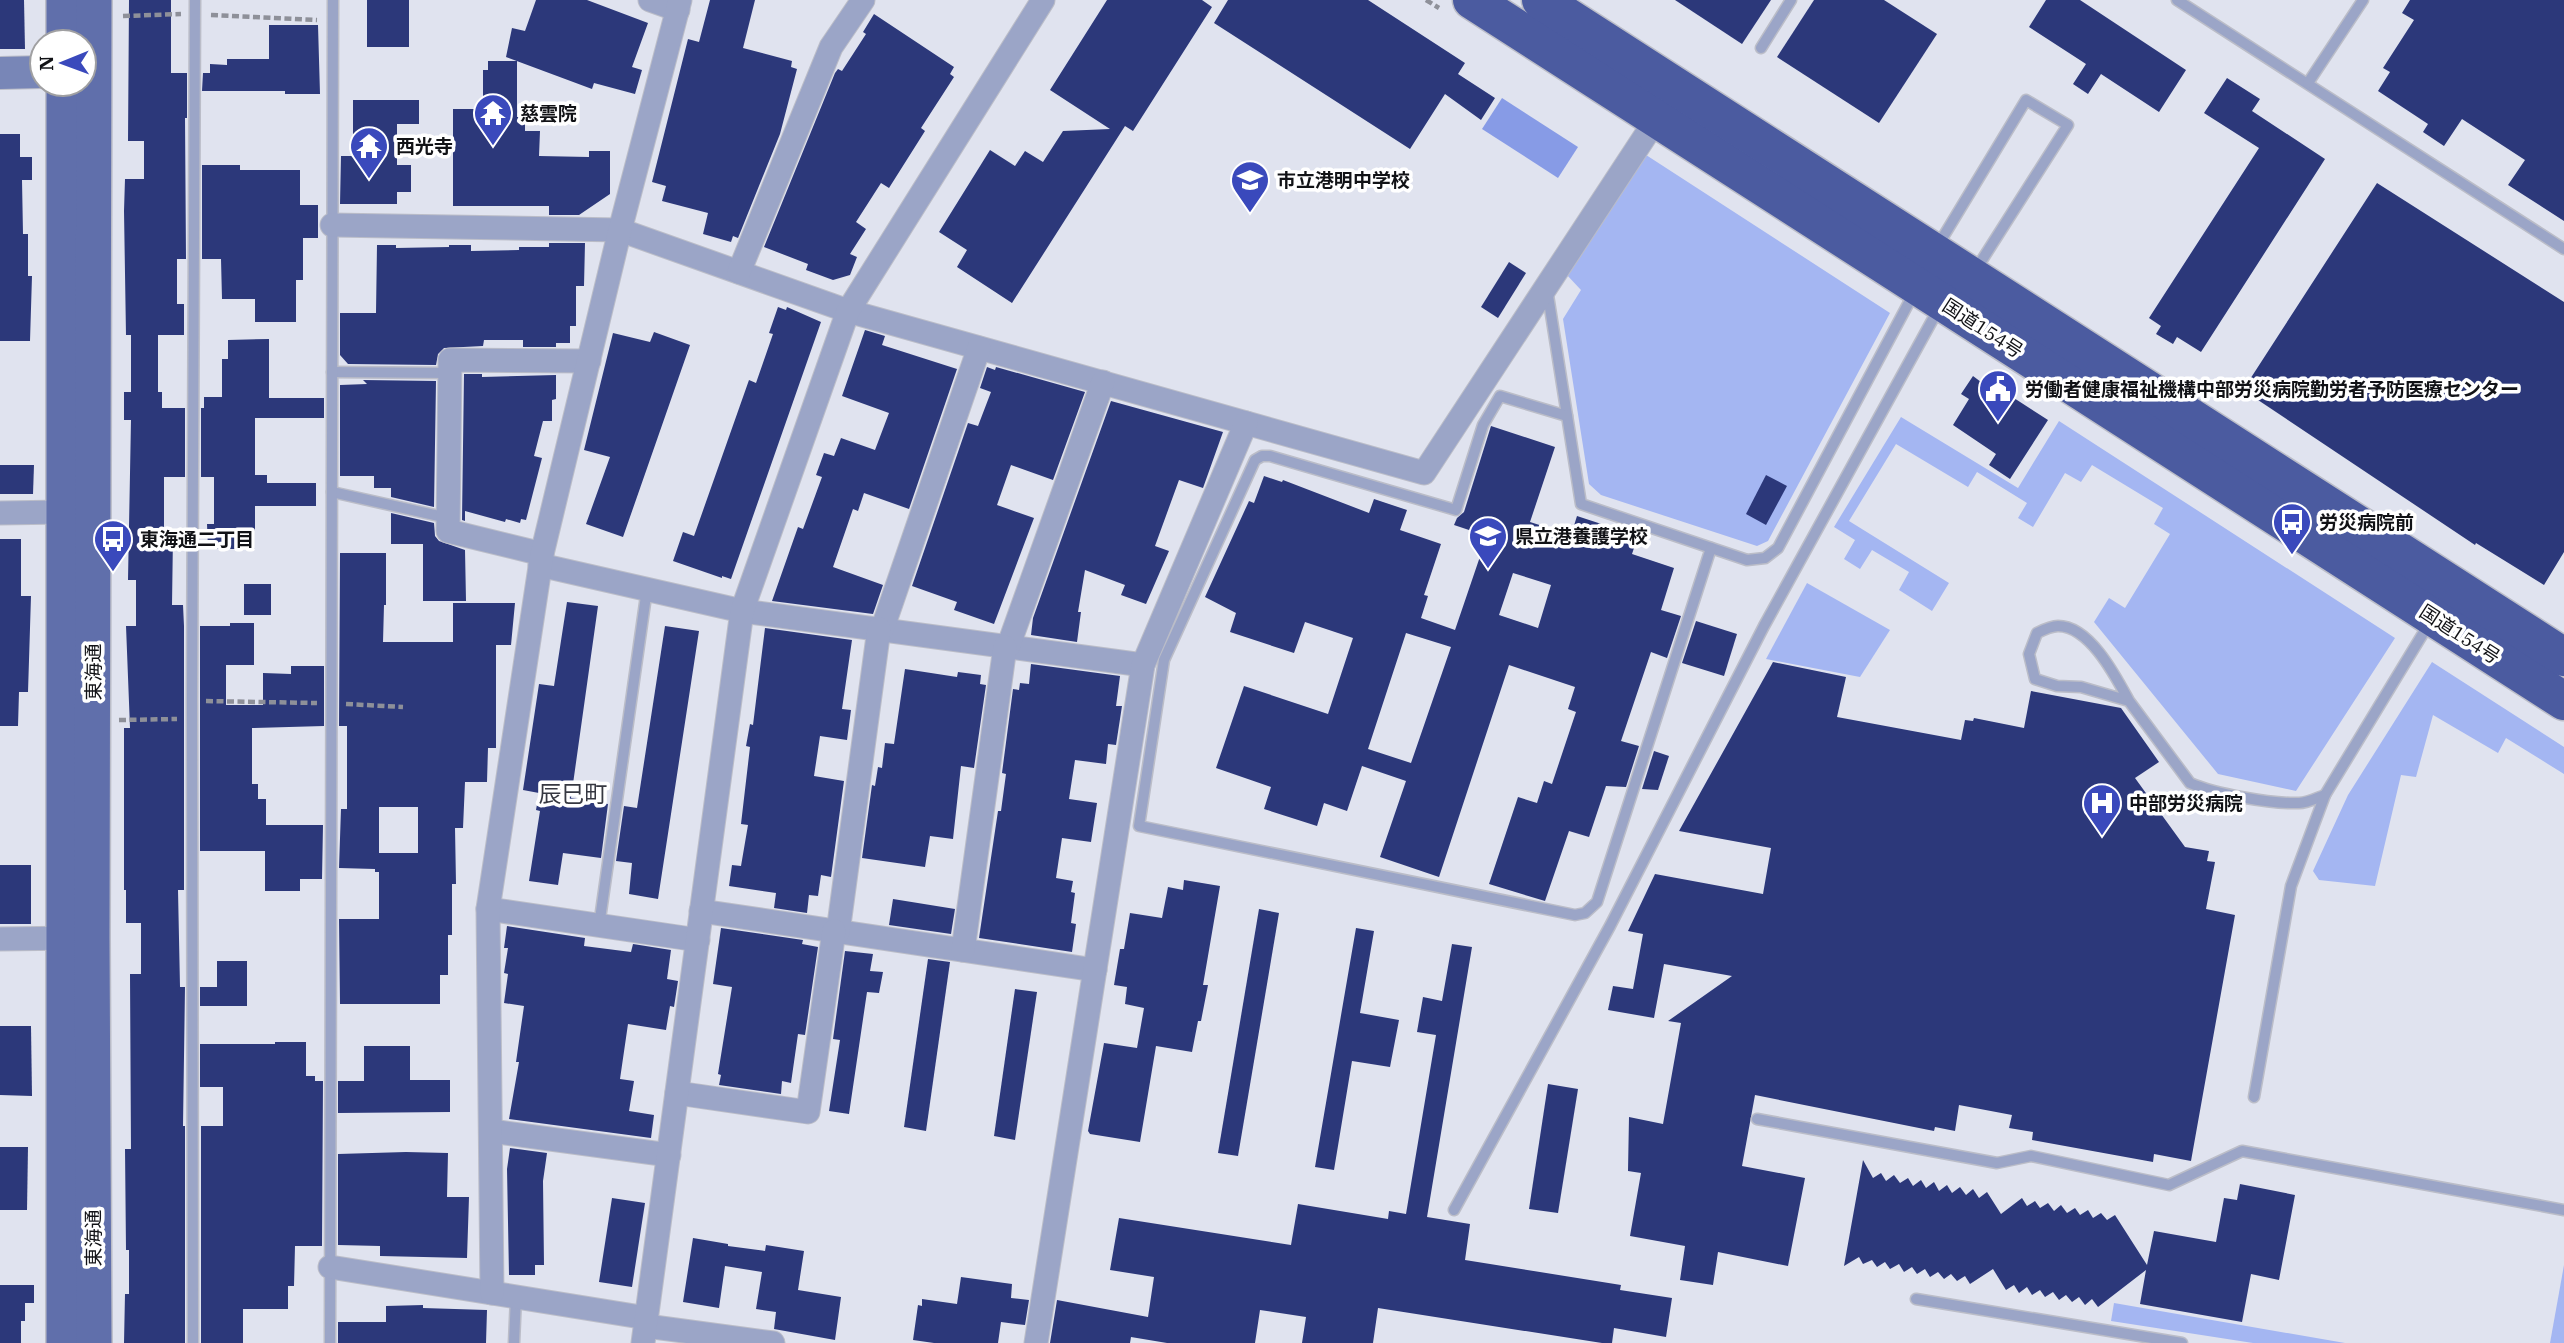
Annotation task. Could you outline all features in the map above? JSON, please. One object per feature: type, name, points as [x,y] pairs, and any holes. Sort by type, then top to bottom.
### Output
[{"type":"highway","name":"国道154号","points":[[1541,0],[1931,280],[1972,277],[2443,601],[2564,701]]},
{"type":"highway","name":"国道154号","points":[[1456,4],[1657,118],[1931,280],[2443,601],[2564,657]]},
{"type":"main road","points":[[64,0],[64,28]]},
{"type":"main road","name":"東海通","points":[[89,28],[94,0]]},
{"type":"main road","name":"東海通","points":[[80,98],[64,512],[77,938],[94,1343]]},
{"type":"main road","name":"東海通","points":[[64,1343],[77,938],[92,720],[81,98]]},
{"type":"street","points":[[492,1293],[488,909],[541,559],[620,230],[679,5],[650,0]]},
{"type":"street","points":[[739,272],[831,47],[863,0]]},
{"type":"street","points":[[645,1329],[742,611],[848,311],[1042,0]]},
{"type":"street","points":[[0,73],[28,72]]},
{"type":"street","points":[[332,225],[620,230],[848,311],[1424,473],[1657,118]]},
{"type":"street","points":[[677,1093],[808,1112],[881,630],[979,348]]},
{"type":"street","points":[[589,361],[450,360],[448,531],[648,589],[742,611],[1143,665]]},
{"type":"street","points":[[963,950],[1006,647],[1103,382]]},
{"type":"street","points":[[1035,1343],[1143,665],[1247,423]]},
{"type":"street","points":[[0,513],[64,512]]},
{"type":"street","points":[[488,909],[698,940]]},
{"type":"street","points":[[701,911],[1095,970]]},
{"type":"street","points":[[0,939],[77,938]]},
{"type":"street","points":[[491,1131],[669,1155]]},
{"type":"street","points":[[330,1267],[516,1297],[645,1329],[774,1343]]},
{"type":"lane","points":[[193,1343],[195,0]]},
{"type":"lane","points":[[330,1343],[333,0]]},
{"type":"lane","points":[[1761,48],[1791,0]]},
{"type":"lane","points":[[2177,0],[2564,249]]},
{"type":"lane","points":[[2308,83],[2363,0]]},
{"type":"lane","points":[[1546,286],[1581,503],[1747,561],[1765,558],[1778,548],[1931,280],[2026,100],[2068,125],[1972,277]]},
{"type":"lane","points":[[1454,1210],[1610,926],[1765,626],[1931,280]]},
{"type":"lane","points":[[332,372],[450,373]]},
{"type":"lane","points":[[1567,416],[1500,396],[1483,425],[1456,510],[1270,456],[1255,460],[1164,660],[1139,826],[1575,915],[1585,913],[1597,902],[1711,548]]},
{"type":"lane","points":[[331,492],[449,518]]},
{"type":"lane","points":[[599,926],[648,589]]},
{"type":"lane","points":[[2254,1097],[2291,886],[2325,795],[2443,601]]},
{"type":"lane","points":[[2129,701],[2081,687],[2057,686],[2035,679],[2029,654],[2037,632],[2058,625],[2076,631],[2109,663],[2129,701],[2190,783],[2203,789],[2280,802],[2302,803],[2325,795]]},
{"type":"lane","points":[[1757,1119],[1997,1163],[2031,1156],[2169,1185],[2242,1151],[2564,1210]]},
{"type":"lane","points":[[514,1343],[516,1297]]},
{"type":"lane","points":[[1916,1299],[2182,1343]]},
{"type":"path","points":[[1426,0],[1456,4]]},
{"type":"path","points":[[192,700],[403,707]]},
{"type":"path","points":[[92,720],[192,719]]},
{"type":"shaded area","points":[[1502,98],[1578,147],[1558,178],[1482,129]]},
{"type":"shaded area","points":[[1643,153],[1890,313],[1768,541],[1757,546],[1601,495],[1589,484],[1563,319],[1581,290],[1566,274]]},
{"type":"shaded area","points":[[1901,417],[2018,488],[2059,421],[2395,638],[2296,791],[2218,774],[2094,622],[2109,598],[2125,608],[2170,534],[2154,524],[2163,508],[2092,465],[2081,482],[2065,473],[2033,527],[2018,518],[2027,503],[1977,472],[1968,487],[1896,444],[1849,521],[1949,583],[1932,611],[1899,590],[1909,572],[1872,550],[1860,569],[1844,559],[1855,540],[1834,527]]},
{"type":"shaded area","points":[[1807,583],[1890,630],[1860,677],[1766,659]]},
{"type":"shaded area","points":[[2432,662],[2564,747],[2564,774],[2506,738],[2498,753],[2433,715],[2416,777],[2401,775],[2375,886],[2319,880],[2313,871],[2348,795]]},
{"type":"shaded area","points":[[2564,1265],[2564,1343],[2550,1343]]},
{"type":"shaded area","points":[[2114,1303],[2345,1343],[2253,1343],[2111,1321]]},
{"type":"building","points":[[0,0],[24,0],[25,49],[0,49]]},
{"type":"building","points":[[129,0],[171,0],[171,73],[187,73],[186,259],[177,259],[177,304],[184,304],[184,335],[158,335],[158,392],[162,392],[162,408],[185,408],[185,477],[164,477],[164,535],[173,535],[172,605],[183,605],[184,626],[184,890],[178,890],[180,987],[185,987],[185,1343],[124,1343],[125,1294],[129,1294],[125,1149],[131,1149],[130,974],[141,974],[141,923],[126,923],[124,890],[124,728],[130,728],[126,626],[136,626],[136,580],[128,580],[131,420],[124,420],[124,392],[131,392],[131,335],[126,335],[124,211],[125,179],[144,179],[144,141],[128,141]]},
{"type":"building","points":[[367,0],[409,0],[409,47],[367,47]]},
{"type":"building","points":[[536,0],[587,0],[648,23],[632,67],[642,70],[635,94],[594,83],[592,89],[506,57],[512,28],[525,31]]},
{"type":"building","points":[[710,0],[755,0],[743,48],[792,61],[791,67],[797,69],[780,134],[738,238],[733,236],[731,242],[703,234],[708,213],[662,201],[666,186],[652,182],[688,39],[699,42]]},
{"type":"building","points":[[1107,0],[1202,0],[1212,7],[1133,131],[1125,126],[1012,303],[957,267],[967,250],[939,232],[990,150],[1015,166],[1025,151],[1043,162],[1063,131],[1110,129],[1050,90]]},
{"type":"building","points":[[1228,0],[1368,0],[1465,63],[1458,74],[1495,98],[1481,120],[1445,94],[1410,149],[1214,23]]},
{"type":"building","points":[[1675,0],[1771,0],[1742,44]]},
{"type":"building","points":[[1814,0],[1884,0],[1937,34],[1879,123],[1777,57]]},
{"type":"building","points":[[2046,0],[2080,0],[2186,70],[2159,112],[2101,74],[2088,94],[2073,84],[2086,64],[2029,27]]},
{"type":"building","points":[[2410,0],[2564,0],[2564,221],[2508,185],[2525,160],[2462,119],[2444,146],[2423,132],[2428,124],[2378,91],[2390,72],[2383,68],[2414,20],[2402,13]]},
{"type":"building","points":[[874,14],[954,67],[950,74],[954,77],[921,128],[925,131],[889,188],[881,183],[856,222],[866,229],[850,254],[857,257],[850,275],[833,280],[806,270],[808,264],[764,247],[835,73],[838,69],[842,71],[866,34],[863,32]]},
{"type":"building","points":[[269,25],[318,25],[320,94],[285,94],[285,91],[202,91],[203,73],[210,73],[210,64],[227,65],[227,59],[269,59]]},
{"type":"building","points":[[488,61],[517,61],[517,117],[525,117],[525,131],[540,131],[539,156],[589,157],[589,151],[610,151],[610,194],[579,215],[549,215],[549,206],[453,206],[453,109],[483,109],[483,70],[488,70]]},
{"type":"building","points":[[2227,78],[2260,99],[2252,111],[2325,159],[2201,352],[2177,337],[2173,344],[2156,334],[2161,326],[2149,318],[2259,148],[2204,113]]},
{"type":"building","points":[[353,100],[419,100],[419,124],[397,124],[397,165],[411,165],[411,192],[397,192],[397,204],[340,204],[341,156],[353,156]]},
{"type":"building","points":[[0,134],[20,134],[20,157],[32,157],[32,180],[22,180],[23,234],[28,234],[28,276],[32,276],[30,341],[0,341]]},
{"type":"building","points":[[202,165],[240,165],[240,170],[300,170],[300,205],[318,205],[318,238],[303,238],[303,280],[296,280],[296,322],[255,322],[255,299],[222,299],[221,259],[202,259]]},
{"type":"building","points":[[2377,183],[2564,302],[2564,552],[2544,585],[2476,543],[2475,545],[2243,390]]},
{"type":"building","points":[[549,243],[585,243],[584,286],[576,286],[576,326],[570,326],[570,343],[556,343],[556,347],[523,347],[523,340],[484,340],[483,346],[444,348],[438,354],[436,365],[348,364],[340,355],[340,313],[376,313],[377,245],[396,245],[396,248],[471,245],[471,251],[549,247]]},
{"type":"building","points":[[1509,262],[1526,273],[1498,318],[1481,307]]},
{"type":"building","points":[[778,307],[786,310],[787,307],[821,322],[731,579],[722,578],[673,561],[683,532],[694,536],[749,380],[756,383],[773,334],[769,333]]},
{"type":"building","points":[[865,330],[885,336],[882,345],[957,369],[909,509],[864,493],[858,511],[853,509],[833,567],[883,585],[873,614],[772,601],[798,527],[803,529],[822,477],[816,475],[824,453],[834,456],[841,438],[875,450],[889,413],[842,396]]},
{"type":"building","points":[[654,332],[690,345],[623,537],[586,524],[610,457],[584,450],[613,333],[650,342]]},
{"type":"building","points":[[269,339],[269,398],[324,398],[324,418],[255,418],[255,475],[267,475],[267,483],[316,483],[316,506],[255,506],[255,549],[208,549],[207,524],[214,524],[214,477],[201,477],[201,408],[204,408],[204,397],[222,397],[222,359],[228,359],[228,340]]},
{"type":"building","points":[[987,367],[995,370],[996,367],[1085,392],[1053,480],[1011,465],[997,505],[1034,518],[994,624],[954,610],[957,602],[912,586],[968,423],[978,426],[991,392],[980,388]]},
{"type":"building","points":[[464,374],[482,374],[482,377],[556,375],[552,421],[543,421],[534,456],[542,458],[526,520],[521,519],[520,523],[506,519],[505,522],[465,511],[465,521],[462,520]]},
{"type":"building","points":[[1973,376],[1981,382],[1983,378],[2048,420],[2010,479],[1989,465],[1996,454],[1953,425],[1969,399],[1961,394]]},
{"type":"building","points":[[363,380],[436,381],[434,507],[391,497],[391,488],[374,488],[374,476],[340,476],[340,385],[367,384]]},
{"type":"building","points":[[1111,401],[1223,432],[1203,488],[1179,480],[1155,546],[1169,551],[1146,604],[1121,595],[1125,585],[1085,570],[1078,612],[1081,612],[1077,642],[1031,635],[1033,618]]},
{"type":"building","points":[[1491,426],[1555,447],[1530,522],[1571,535],[1577,516],[1638,536],[1632,554],[1674,568],[1661,610],[1681,616],[1667,658],[1651,652],[1621,741],[1639,746],[1626,787],[1606,786],[1589,837],[1569,831],[1545,901],[1489,884],[1518,797],[1537,803],[1544,781],[1552,784],[1576,712],[1568,709],[1575,687],[1509,665],[1439,877],[1380,857],[1406,781],[1362,766],[1347,811],[1324,803],[1317,826],[1264,809],[1271,787],[1216,768],[1244,686],[1328,714],[1353,638],[1305,622],[1294,653],[1230,632],[1236,613],[1205,597],[1249,501],[1254,503],[1264,476],[1282,482],[1283,480],[1369,513],[1374,499],[1407,510],[1400,530],[1441,544],[1424,595],[1428,596],[1421,618],[1455,630],[1487,536],[1454,525],[1464,512]],"holes":[[[1513,573],[1551,585],[1538,628],[1499,615]],[[1406,633],[1451,647],[1411,763],[1368,749]]]},
{"type":"building","points":[[0,465],[34,465],[33,494],[0,494]]},
{"type":"building","points":[[1766,475],[1787,486],[1766,525],[1746,514]]},
{"type":"building","points":[[391,513],[434,523],[435,536],[439,541],[465,550],[466,601],[423,601],[423,544],[391,544]]},
{"type":"building","points":[[0,539],[21,539],[21,596],[31,596],[28,692],[19,692],[18,726],[0,726]]},
{"type":"building","points":[[340,553],[386,553],[383,642],[453,642],[453,603],[515,603],[511,645],[496,645],[496,748],[488,748],[487,782],[465,782],[463,828],[455,828],[456,884],[452,884],[452,935],[448,935],[448,975],[440,975],[440,1004],[340,1004],[339,919],[379,919],[379,872],[375,872],[375,869],[339,868],[341,809],[347,809],[347,726],[339,726]],"holes":[[[379,807],[418,807],[418,853],[379,853]]]},
{"type":"building","points":[[244,584],[271,584],[271,615],[244,615]]},
{"type":"building","points":[[567,602],[598,606],[571,798],[608,804],[601,858],[563,853],[558,885],[529,881],[540,811],[536,810],[539,793],[523,790],[539,684],[554,686]]},
{"type":"building","points":[[1696,621],[1737,634],[1724,676],[1682,663]]},
{"type":"building","points":[[230,623],[254,623],[254,665],[226,665],[226,705],[263,705],[263,673],[291,674],[291,666],[324,666],[324,726],[252,728],[252,784],[258,784],[258,799],[266,799],[266,825],[323,825],[322,879],[300,879],[300,891],[265,891],[265,851],[200,851],[200,626],[230,626]]},
{"type":"building","points":[[665,626],[699,631],[658,899],[629,894],[632,863],[616,861],[624,806],[637,808]]},
{"type":"building","points":[[765,628],[852,640],[842,709],[851,710],[847,740],[820,736],[814,776],[844,781],[831,877],[821,875],[818,896],[809,895],[807,913],[774,908],[776,893],[729,886],[732,865],[741,866],[748,825],[741,824],[750,747],[746,746],[750,724],[753,725]]},
{"type":"building","points":[[1773,662],[1846,677],[1837,717],[1961,740],[1965,720],[1973,721],[1974,718],[2024,728],[2031,691],[2121,708],[2159,762],[2135,778],[2185,847],[2209,851],[2207,861],[2215,862],[2206,909],[2235,915],[2191,1161],[2154,1154],[2153,1162],[2032,1140],[2033,1132],[2009,1128],[2012,1115],[1959,1105],[1955,1131],[1935,1127],[1934,1131],[1755,1095],[1742,1166],[1805,1178],[1788,1266],[1718,1252],[1713,1285],[1680,1280],[1685,1246],[1630,1236],[1641,1173],[1628,1171],[1629,1117],[1663,1124],[1681,1023],[1668,1021],[1732,976],[1664,964],[1654,1018],[1608,1010],[1613,986],[1633,989],[1643,934],[1628,931],[1655,874],[1763,894],[1771,848],[1679,831]]},
{"type":"building","points":[[1031,664],[1120,676],[1116,706],[1122,706],[1116,745],[1108,744],[1106,764],[1075,760],[1069,799],[1097,803],[1091,842],[1062,838],[1056,878],[1073,881],[1071,892],[1075,893],[1071,923],[1076,924],[1072,952],[979,938],[998,811],[1001,811],[1006,774],[1002,773],[1013,689],[1019,690],[1020,683],[1029,684]]},
{"type":"building","points":[[905,669],[957,677],[958,672],[981,675],[980,684],[986,685],[974,768],[961,766],[953,839],[930,836],[925,867],[862,858],[872,785],[875,786],[878,767],[882,768],[885,743],[894,744]]},
{"type":"building","points":[[1654,751],[1669,756],[1658,790],[1642,789]]},
{"type":"building","points":[[0,865],[31,865],[31,924],[0,924]]},
{"type":"building","points":[[1184,880],[1220,886],[1203,985],[1208,985],[1192,1052],[1156,1046],[1140,1142],[1090,1134],[1088,1131],[1104,1043],[1137,1048],[1144,1008],[1125,1004],[1127,987],[1114,985],[1130,913],[1162,918],[1168,887],[1183,890]]},
{"type":"building","points":[[893,899],[955,909],[951,934],[889,925]]},
{"type":"building","points":[[1259,909],[1279,913],[1238,1156],[1218,1153]]},
{"type":"building","points":[[507,926],[585,938],[584,946],[631,952],[633,944],[671,950],[667,979],[678,981],[674,1007],[670,1006],[666,1030],[628,1024],[620,1079],[634,1081],[629,1111],[654,1115],[651,1138],[509,1119],[519,1062],[516,1062],[524,1006],[504,1003],[508,974],[504,973],[508,948],[504,948]]},
{"type":"building","points":[[721,928],[803,940],[802,944],[818,947],[805,1035],[798,1034],[791,1083],[782,1081],[781,1094],[719,1085],[721,1075],[718,1074],[732,987],[713,984]]},
{"type":"building","points":[[1356,928],[1374,931],[1360,1013],[1399,1020],[1390,1067],[1352,1061],[1334,1170],[1315,1167]]},
{"type":"building","points":[[1452,944],[1472,947],[1427,1217],[1470,1224],[1465,1260],[1621,1285],[1620,1290],[1672,1298],[1666,1337],[1614,1328],[1612,1343],[1602,1343],[1378,1308],[1373,1343],[1302,1343],[1306,1317],[1260,1310],[1255,1343],[1167,1343],[1131,1337],[1130,1343],[1050,1343],[1057,1300],[1148,1317],[1154,1277],[1110,1270],[1119,1218],[1291,1245],[1298,1204],[1388,1219],[1389,1211],[1406,1214],[1436,1035],[1417,1032],[1423,997],[1442,1001]]},
{"type":"building","points":[[845,951],[873,954],[870,971],[883,972],[879,993],[867,992],[849,1114],[829,1111],[840,1040],[833,1039]]},
{"type":"building","points":[[928,959],[950,962],[926,1131],[904,1127]]},
{"type":"building","points":[[217,961],[247,961],[247,1006],[200,1006],[200,987],[217,987]]},
{"type":"building","points":[[1015,989],[1037,992],[1015,1140],[994,1136]]},
{"type":"building","points":[[0,1026],[31,1026],[32,1096],[0,1095]]},
{"type":"building","points":[[306,1042],[306,1076],[315,1076],[315,1081],[323,1081],[322,1246],[295,1246],[294,1286],[288,1286],[288,1309],[243,1309],[243,1343],[201,1343],[201,1126],[223,1126],[223,1087],[200,1087],[200,1044]]},
{"type":"building","points":[[364,1046],[410,1046],[410,1080],[450,1080],[450,1112],[338,1113],[338,1081],[364,1081]]},
{"type":"building","points":[[1548,1084],[1578,1089],[1558,1213],[1529,1209]]},
{"type":"building","points":[[0,1147],[28,1147],[27,1210],[0,1210]]},
{"type":"building","points":[[510,1148],[547,1153],[543,1181],[544,1265],[535,1265],[535,1275],[509,1275],[507,1169]]},
{"type":"building","points":[[448,1153],[447,1197],[469,1197],[467,1258],[380,1256],[380,1246],[338,1245],[338,1154]]},
{"type":"building","points":[[1863,1160],[1873,1178],[1881,1173],[1886,1181],[1894,1175],[1900,1183],[1908,1178],[1913,1186],[1921,1180],[1926,1188],[1934,1182],[1939,1191],[1947,1185],[1952,1193],[1960,1187],[1966,1195],[1973,1189],[1979,1198],[1987,1192],[2001,1214],[2022,1198],[2027,1206],[2035,1201],[2040,1208],[2048,1203],[2054,1211],[2061,1205],[2067,1213],[2075,1208],[2080,1215],[2088,1210],[2093,1218],[2101,1213],[2107,1220],[2115,1215],[2147,1265],[2154,1231],[2216,1242],[2224,1198],[2237,1200],[2240,1184],[2295,1195],[2279,1280],[2251,1274],[2242,1322],[2140,1304],[2146,1270],[2098,1307],[2092,1299],[2085,1305],[2079,1297],[2072,1302],[2066,1295],[2059,1300],[2053,1292],[2045,1297],[2040,1290],[2032,1295],[2027,1287],[2019,1293],[2014,1285],[2006,1290],[1993,1269],[1970,1284],[1965,1276],[1957,1281],[1951,1274],[1944,1279],[1938,1272],[1930,1277],[1925,1269],[1917,1274],[1912,1267],[1904,1272],[1899,1264],[1890,1269],[1885,1262],[1877,1267],[1872,1260],[1863,1264],[1859,1257],[1844,1266]]},
{"type":"building","points":[[612,1198],[645,1203],[632,1287],[599,1282]]},
{"type":"building","points":[[693,1238],[765,1251],[766,1245],[804,1251],[798,1290],[841,1297],[835,1340],[774,1329],[776,1312],[756,1309],[762,1272],[725,1266],[719,1308],[683,1302]]},
{"type":"building","points":[[961,1277],[1012,1284],[1011,1298],[1029,1300],[1025,1325],[1001,1322],[998,1343],[934,1343],[913,1340],[918,1305],[922,1306],[922,1299],[957,1304]]},
{"type":"building","points":[[0,1285],[34,1285],[34,1303],[25,1303],[25,1321],[21,1321],[21,1343],[0,1343]]},
{"type":"building","points":[[423,1305],[423,1308],[487,1310],[486,1343],[338,1343],[338,1322],[386,1322],[386,1306]]},
{"type":"place","name":"慈雲院","points":[[493,147]]},
{"type":"place","name":"西光寺","points":[[369,180]]},
{"type":"place","name":"市立港明中学校","points":[[1250,214]]},
{"type":"place","name":"労働者健康福祉機構中部労災病院勤労者予防医療センター","points":[[1998,423]]},
{"type":"place","name":"労災病院前","points":[[2292,556]]},
{"type":"place","name":"県立港養護学校","points":[[1488,570]]},
{"type":"place","name":"東海通二丁目","points":[[113,573]]},
{"type":"place","name":"中部労災病院","points":[[2102,837]]},
{"type":"district","name":"辰巳町","points":[[573,794]]}]
